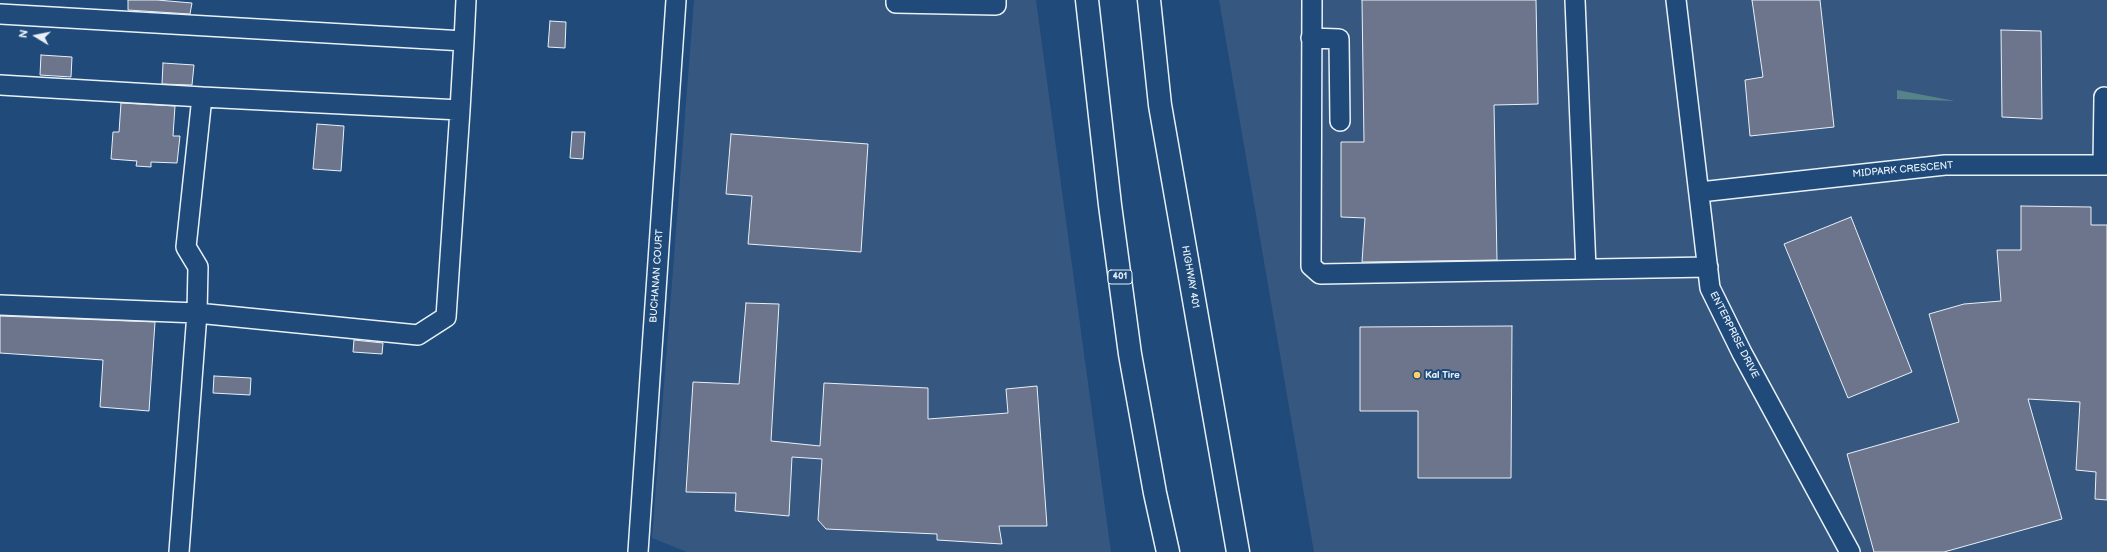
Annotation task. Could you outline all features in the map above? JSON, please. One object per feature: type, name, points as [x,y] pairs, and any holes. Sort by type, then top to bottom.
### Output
[{"type":"highway","name":"401","points":[[1087,0],[1110,205],[1130,354],[1155,492],[1168,552]]},
{"type":"highway","name":"HIGHWAY 401","points":[[1149,0],[1160,105],[1238,552]]},
{"type":"street","points":[[0,305],[197,313],[418,335],[446,317],[466,0]]},
{"type":"street","name":"BUCHANAN COURT","points":[[638,552],[676,0]]},
{"type":"street","points":[[896,0],[896,3],[996,5],[996,0]]},
{"type":"street","points":[[1312,0],[1311,266],[1320,274],[1708,267]]},
{"type":"street","points":[[1575,0],[1586,270]]},
{"type":"street","name":"ENTERPRISE DRIVE","points":[[1676,0],[1700,192],[1710,288],[1742,353],[1850,552]]},
{"type":"street","points":[[0,14],[464,41]]},
{"type":"street","points":[[1311,38],[1339,39],[1340,121]]},
{"type":"street","points":[[0,85],[460,110]]},
{"type":"street","points":[[2105,165],[2106,92]]},
{"type":"street","points":[[179,552],[197,313],[198,267],[186,246],[202,97]]},
{"type":"street","name":"MIDPARK CRESCENT","points":[[1700,192],[1945,165],[2105,165]]},
{"type":"shaded area","points":[[694,0],[1036,0],[1111,552],[687,552],[652,538]]},
{"type":"shaded area","points":[[1219,0],[2107,0],[2107,552],[1314,552]]},
{"type":"green space","points":[[1897,90],[1955,101],[1897,99]]},
{"type":"building","points":[[128,0],[157,0],[192,3],[190,14],[128,10]]},
{"type":"building","points":[[1362,0],[1536,0],[1538,104],[1494,105],[1497,260],[1362,262],[1365,218],[1341,217],[1341,142],[1364,142]]},
{"type":"building","points":[[1752,0],[1820,0],[1834,127],[1750,136],[1745,80],[1763,77]]},
{"type":"building","points":[[550,21],[566,22],[565,48],[548,47]]},
{"type":"building","points":[[2001,30],[2041,31],[2042,119],[2002,117]]},
{"type":"building","points":[[41,55],[72,57],[71,77],[40,75]]},
{"type":"building","points":[[163,63],[194,65],[192,85],[162,84]]},
{"type":"building","points":[[121,103],[175,106],[173,136],[180,136],[177,163],[151,162],[151,167],[136,166],[137,161],[111,159],[113,132],[119,132]]},
{"type":"building","points":[[317,124],[344,126],[341,171],[313,169]]},
{"type":"building","points":[[572,132],[585,132],[583,159],[570,158]]},
{"type":"building","points":[[731,134],[868,144],[861,252],[748,244],[752,196],[726,194]]},
{"type":"building","points":[[2021,206],[2091,207],[2091,225],[2107,225],[2107,500],[2095,499],[2096,472],[2076,470],[2080,402],[2028,399],[2062,519],[1944,552],[1874,552],[1847,454],[1959,422],[1929,314],[1964,304],[2001,301],[1997,250],[2021,250]]},
{"type":"building","points":[[1851,217],[1912,372],[1848,398],[1784,244]]},
{"type":"building","points":[[746,303],[779,304],[771,441],[820,446],[824,383],[928,388],[928,419],[1008,413],[1006,389],[1037,386],[1047,526],[999,526],[1002,544],[937,540],[937,534],[826,529],[818,520],[822,459],[792,457],[789,516],[735,511],[736,493],[686,492],[693,382],[739,384]]},
{"type":"building","points":[[0,316],[155,322],[149,411],[100,407],[103,360],[0,353]]},
{"type":"building","points":[[1512,326],[1511,478],[1418,478],[1418,411],[1360,411],[1360,327]]},
{"type":"building","points":[[354,340],[383,343],[382,354],[353,352]]},
{"type":"building","points":[[214,376],[251,378],[250,395],[213,393]]},
{"type":"place","name":"Kal Tire","points":[[1417,375]]}]
